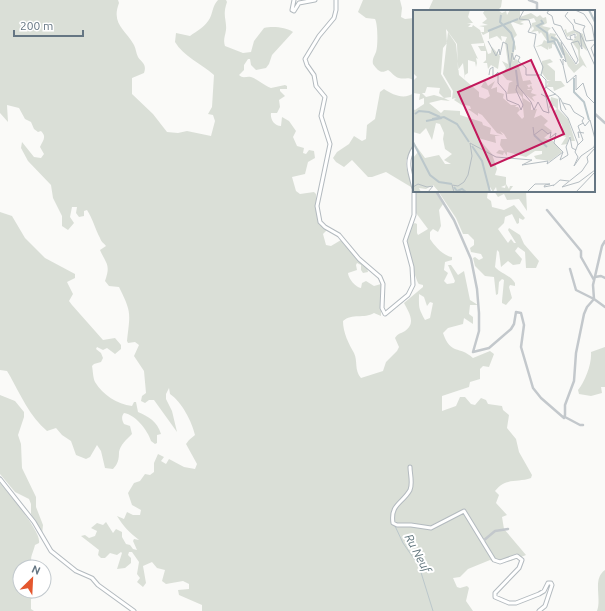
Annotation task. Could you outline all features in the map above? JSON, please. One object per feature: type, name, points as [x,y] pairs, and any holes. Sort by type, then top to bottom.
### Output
[{"type":"street","points":[[294,0],[291,6],[292,10],[294,11],[299,3],[315,0]]},
{"type":"street","points":[[336,0],[334,18],[319,36],[305,59],[314,75],[316,86],[326,97],[322,116],[330,144],[317,206],[320,222],[325,227],[339,235],[359,259],[380,277],[383,284],[382,308],[385,314],[405,297],[413,285],[412,267],[405,241],[414,215],[414,192]]},
{"type":"street","points":[[529,0],[537,3],[537,10]]},
{"type":"street","points":[[595,114],[605,123]]},
{"type":"street","points":[[413,149],[409,155],[408,162],[413,185]]},
{"type":"street","points":[[437,192],[454,220],[471,259],[480,313],[479,331],[473,352],[492,346],[512,327],[516,312],[521,313],[524,325],[521,347],[533,388],[536,393],[561,417],[565,417],[580,425],[583,425]]},
{"type":"street","points":[[547,210],[581,251],[582,256],[594,278]]},
{"type":"street","points":[[565,417],[565,405],[574,381],[576,353],[584,314],[587,307],[594,299],[594,278],[602,246],[605,241]]},
{"type":"street","points":[[570,269],[576,290],[594,299],[605,307]]},
{"type":"street","points":[[594,278],[601,276],[605,278]]},
{"type":"street","points":[[410,467],[410,490],[394,508],[392,512],[393,523],[397,525],[411,525],[431,528],[464,511],[497,562],[517,556],[522,560],[519,568],[495,593],[496,598],[509,604],[516,603],[540,594],[548,583],[551,583],[546,602],[539,611]]},
{"type":"street","points":[[0,479],[34,522],[51,551],[76,571],[92,578],[98,585],[134,611]]},
{"type":"street","points":[[484,541],[495,532],[508,529]]},
{"type":"shaded area","points":[[0,0],[118,0],[118,21],[134,45],[138,57],[144,64],[145,68],[144,73],[132,78],[132,94],[153,114],[167,132],[178,133],[187,131],[211,136],[215,121],[213,115],[208,114],[212,107],[214,75],[178,47],[175,42],[176,33],[190,36],[201,28],[210,18],[214,6],[218,0],[226,0],[227,2],[225,11],[225,46],[243,53],[251,52],[254,41],[264,28],[279,27],[293,32],[272,55],[266,68],[256,70],[251,65],[250,59],[248,59],[244,65],[244,70],[239,75],[243,77],[251,77],[271,88],[285,85],[287,86],[287,89],[280,89],[285,96],[279,100],[280,107],[277,113],[271,113],[272,120],[279,126],[281,126],[282,117],[289,121],[296,131],[293,137],[297,146],[304,148],[303,153],[306,154],[309,150],[314,151],[315,158],[308,162],[305,174],[292,177],[296,191],[300,194],[314,192],[316,194],[318,216],[327,230],[323,234],[326,245],[331,246],[341,240],[367,267],[368,272],[363,273],[361,270],[361,265],[357,263],[357,270],[348,273],[353,282],[359,288],[361,288],[362,283],[366,281],[374,286],[381,284],[381,316],[374,313],[366,316],[350,317],[343,321],[345,334],[355,356],[359,375],[361,378],[383,371],[386,362],[399,347],[395,338],[398,334],[409,328],[411,321],[404,303],[423,287],[423,285],[419,284],[416,277],[408,250],[407,240],[413,224],[417,224],[418,235],[428,229],[416,213],[416,192],[436,192],[443,204],[439,210],[441,226],[438,232],[433,229],[430,232],[430,239],[442,252],[452,257],[452,260],[445,262],[444,270],[448,273],[444,281],[447,284],[454,283],[455,281],[448,265],[451,265],[458,275],[464,271],[470,300],[478,305],[470,305],[469,314],[473,317],[473,324],[464,318],[463,324],[448,328],[443,333],[452,348],[464,352],[473,358],[490,351],[494,354],[489,367],[483,366],[480,369],[480,379],[470,382],[469,387],[442,396],[442,411],[456,406],[460,397],[465,397],[471,404],[475,405],[481,398],[486,400],[488,404],[502,406],[503,410],[509,415],[507,428],[516,439],[519,452],[532,475],[531,478],[508,482],[499,487],[495,491],[499,495],[496,503],[507,515],[502,517],[504,529],[526,555],[503,563],[490,560],[468,569],[460,577],[453,578],[457,587],[460,588],[467,586],[469,588],[466,601],[473,611],[202,611],[202,605],[179,595],[178,590],[189,589],[189,584],[183,581],[166,584],[162,581],[165,570],[157,568],[152,562],[143,566],[146,583],[143,587],[137,582],[140,578],[137,574],[139,562],[132,552],[129,552],[128,555],[131,558],[131,563],[125,568],[117,569],[122,553],[121,552],[117,555],[110,553],[105,558],[101,558],[98,555],[99,550],[81,536],[85,535],[89,538],[95,536],[97,531],[91,528],[97,523],[103,525],[106,522],[113,533],[116,529],[122,532],[122,537],[126,544],[137,550],[133,541],[134,539],[139,540],[127,529],[117,516],[124,519],[127,512],[133,515],[140,515],[141,510],[132,505],[128,493],[134,483],[140,481],[145,474],[150,475],[154,472],[154,463],[158,454],[164,457],[161,461],[166,464],[169,459],[184,467],[195,469],[197,464],[186,444],[195,435],[192,424],[186,413],[179,402],[170,394],[169,388],[166,394],[166,399],[172,411],[177,432],[154,400],[149,400],[145,403],[141,401],[142,396],[146,393],[144,371],[134,356],[139,345],[135,342],[128,343],[127,341],[129,313],[119,287],[109,286],[105,281],[108,267],[100,250],[106,246],[100,239],[87,210],[84,211],[84,216],[79,217],[76,213],[77,207],[72,207],[70,217],[74,223],[68,230],[62,226],[62,216],[53,198],[51,185],[28,161],[21,148],[22,142],[34,157],[41,158],[44,154],[40,147],[44,139],[43,133],[34,129],[31,122],[25,119],[19,108],[7,105],[8,122],[0,113]],"holes":[[[419,294],[424,297],[427,306],[430,302],[433,303],[430,318],[425,320],[419,307]]]},
{"type":"shaded area","points":[[363,0],[400,0],[402,8],[401,17],[405,19],[413,18],[413,80],[394,76],[388,70],[383,72],[376,68],[373,64],[377,45],[377,26],[375,19],[366,18],[358,12]]},
{"type":"shaded area","points":[[433,0],[502,0],[501,7],[498,10],[428,10]]},
{"type":"shaded area","points":[[384,89],[399,96],[406,96],[413,94],[413,148],[406,163],[411,187],[386,172],[368,177],[352,160],[344,167],[333,158],[337,152],[349,144],[354,136],[362,141],[366,139],[367,125],[375,119],[380,92]]},
{"type":"shaded area","points":[[439,192],[488,192],[487,198],[491,201],[492,207],[504,210],[514,205],[525,218],[523,220],[519,218],[519,223],[517,224],[512,214],[505,217],[504,223],[498,229],[508,243],[511,239],[514,243],[516,243],[508,230],[509,228],[520,235],[524,244],[539,261],[536,268],[526,268],[525,252],[518,247],[515,251],[522,259],[520,264],[513,265],[508,261],[501,267],[499,252],[497,250],[495,267],[515,283],[515,286],[510,285],[509,287],[512,298],[506,305],[502,303],[504,280],[502,279],[499,282],[498,294],[496,295],[494,277],[485,276],[475,266],[473,258],[475,257],[479,260],[483,258],[481,254],[471,252],[470,248],[474,245],[474,240],[468,234],[463,234],[456,218]]},
{"type":"shaded area","points":[[495,192],[526,192],[527,211],[519,199],[507,200],[504,194],[498,197]]},
{"type":"shaded area","points":[[0,212],[12,216],[25,238],[45,258],[75,274],[75,278],[67,282],[73,294],[69,301],[103,340],[115,338],[121,345],[121,349],[115,354],[107,348],[103,350],[97,347],[96,349],[101,353],[103,358],[101,362],[92,366],[95,382],[106,395],[116,401],[132,406],[134,402],[136,402],[138,412],[152,420],[161,434],[157,435],[157,443],[155,444],[151,441],[144,428],[137,420],[124,413],[122,417],[124,424],[130,426],[132,434],[121,447],[118,461],[113,469],[105,468],[101,451],[97,445],[90,457],[86,459],[76,455],[71,441],[62,435],[56,428],[47,431],[30,412],[7,371],[0,370]]},
{"type":"shaded area","points":[[605,347],[605,387],[601,387],[602,393],[591,396],[579,394],[578,390],[589,367],[591,352]]},
{"type":"shaded area","points":[[0,395],[15,401],[24,412],[24,417],[18,435],[21,444],[22,468],[36,497],[36,507],[43,525],[42,535],[31,514],[31,504],[29,499],[15,492],[0,474]]},
{"type":"shaded area","points":[[0,483],[30,522],[39,538],[39,543],[35,545],[31,559],[12,559],[12,599],[31,599],[31,609],[34,611],[0,611]]},
{"type":"shaded area","points":[[605,570],[605,611],[597,611],[599,600],[599,578]]},
{"type":"waterway","name":"Ru Neuf","points":[[395,526],[403,543],[419,566],[433,611]]}]
